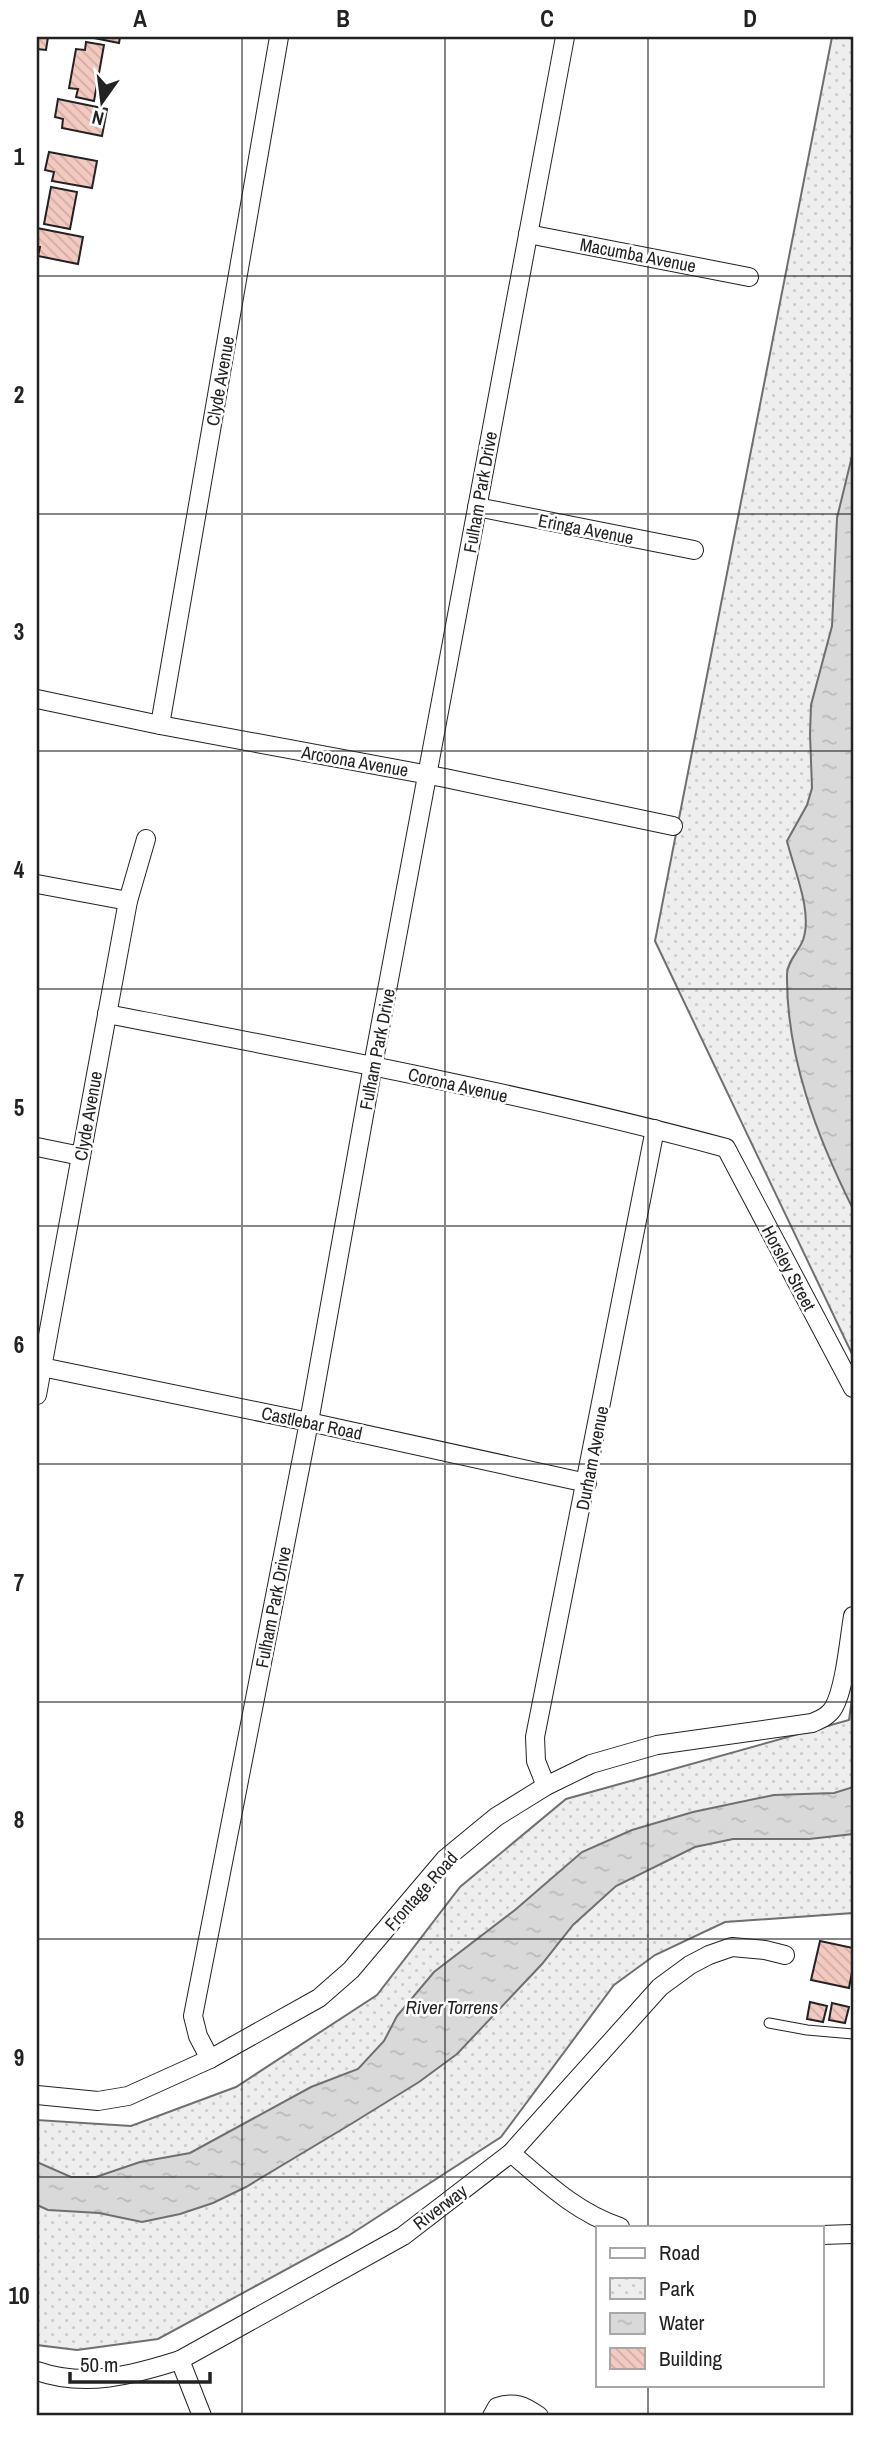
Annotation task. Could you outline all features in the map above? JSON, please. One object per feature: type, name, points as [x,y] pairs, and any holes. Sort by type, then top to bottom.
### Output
[{"type":"street","name":"Clyde Avenue","points":[[160,725],[279,37]]},
{"type":"street","name":"Fulham Park Drive","points":[[210,2059],[198,2036],[194,2016],[309,1422],[565,37]]},
{"type":"street","name":"Macumba Avenue","points":[[528,234],[749,277]]},
{"type":"street","name":"Eringa Avenue","points":[[477,507],[694,550]]},
{"type":"street","name":"Arcoona Avenue","points":[[37,699],[160,725],[429,775],[673,826]]},
{"type":"street","name":"Clyde Avenue","points":[[37,1395],[39,1367],[128,901],[146,839]]},
{"type":"street","points":[[37,884],[128,901]]},
{"type":"street","name":"Corona Avenue","points":[[107,1014],[373,1066],[726,1147]]},
{"type":"street","name":"Durham Avenue","points":[[546,1786],[536,1761],[535,1737],[655,1129]]},
{"type":"street","points":[[37,1147],[81,1156]]},
{"type":"street","name":"Horsley Street","points":[[726,1147],[853,1388]]},
{"type":"street","name":"Castlebar Road","points":[[39,1367],[309,1422],[587,1483]]},
{"type":"street","name":"Frontage Road","points":[[37,2095],[97,2101],[128,2096],[210,2059],[319,1998],[351,1970],[445,1859],[496,1817],[546,1786],[591,1764],[657,1745],[812,1723],[826,1717],[834,1708],[838,1695],[853,1616]]},
{"type":"street","name":"Riverway","points":[[37,2371],[54,2377],[89,2380],[142,2372],[180,2360],[403,2236],[511,2153],[660,1987],[690,1965],[732,1947],[785,1955]]},
{"type":"street","points":[[511,2153],[562,2197],[597,2220],[617,2226]]},
{"type":"street","points":[[824,2235],[853,2234]]},
{"type":"street","points":[[180,2360],[202,2416]]},
{"type":"street","points":[[492,2416],[497,2407],[507,2403],[521,2405],[539,2416]]},
{"type":"lane","points":[[769,2023],[853,2034]]},
{"type":"green space","points":[[832,37],[853,37],[853,1356],[655,941]]},
{"type":"green space","points":[[853,1692],[853,1913],[725,1922],[655,1955],[614,1985],[501,2137],[348,2236],[158,2339],[77,2350],[37,2345],[37,2120],[131,2126],[236,2087],[377,1995],[460,1887],[566,1799],[849,1720]]},
{"type":"water","points":[[853,452],[853,1209],[816,1125],[792,1035],[787,974],[803,940],[806,917],[787,841],[807,805],[812,788],[811,705],[832,626],[837,518]]},
{"type":"water","name":"River Torrens","points":[[853,1787],[853,1834],[809,1839],[733,1839],[695,1847],[616,1886],[573,1925],[542,1964],[457,2054],[419,2082],[246,2187],[213,2203],[142,2222],[99,2213],[48,2210],[37,2205],[37,2162],[71,2177],[96,2177],[140,2162],[190,2153],[311,2087],[358,2069],[384,2041],[397,2016],[434,1972],[515,1910],[582,1852],[632,1830],[693,1812],[774,1795],[834,1793]]},
{"type":"building","points":[[37,37],[48,37],[46,50],[37,49]]},
{"type":"building","points":[[89,37],[120,37],[119,43]]},
{"type":"building","points":[[86,42],[104,45],[94,101],[76,97],[78,89],[69,88],[76,49],[85,50]]},
{"type":"building","points":[[58,99],[107,109],[102,136],[62,128],[63,119],[55,117]]},
{"type":"building","points":[[49,152],[97,161],[92,188],[52,181],[54,172],[45,170]]},
{"type":"building","points":[[51,187],[77,192],[70,229],[44,224]]},
{"type":"building","points":[[37,228],[83,237],[78,264],[38,256],[40,247],[37,247]]},
{"type":"building","points":[[820,1941],[853,1948],[849,1988],[811,1980]]},
{"type":"building","points":[[810,2002],[827,2006],[823,2022],[807,2019]]},
{"type":"building","points":[[832,2003],[849,2007],[845,2023],[829,2020]]}]
